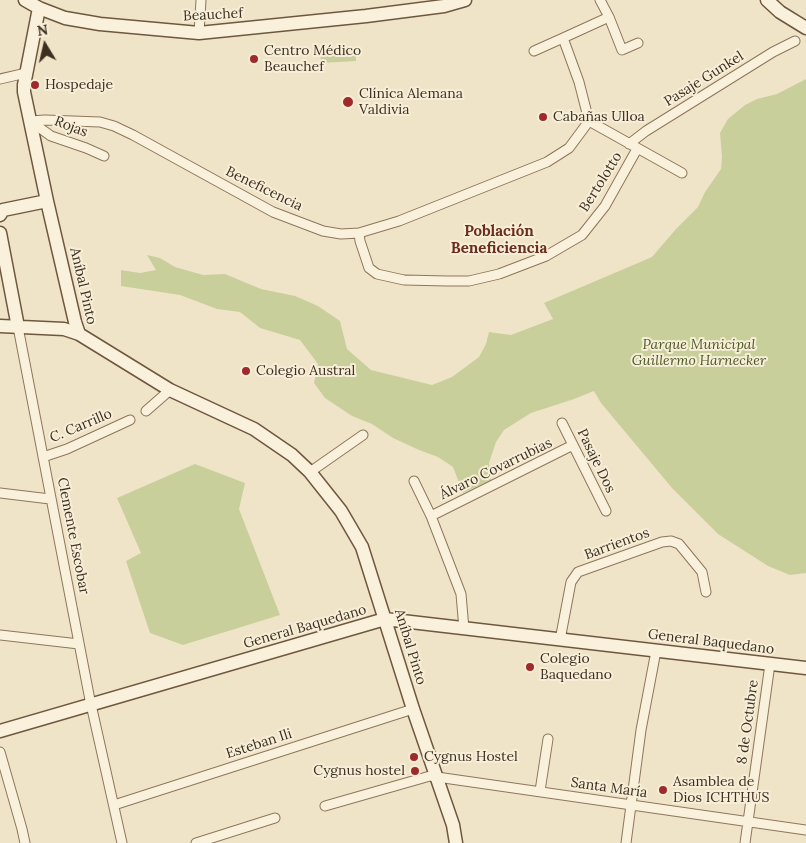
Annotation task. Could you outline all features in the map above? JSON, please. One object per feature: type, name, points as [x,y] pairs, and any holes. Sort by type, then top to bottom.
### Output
[{"type":"main road","name":"Beauchef","points":[[26,0],[39,8],[65,18],[100,24],[199,33],[366,16],[437,7],[465,0]]},
{"type":"main road","points":[[768,0],[780,12],[806,28]]},
{"type":"main road","name":"Aníbal Pinto","points":[[39,8],[24,92],[47,200],[79,334],[170,390],[254,428],[292,455],[310,472],[341,511],[364,554],[413,709],[453,824],[456,843]]},
{"type":"main road","points":[[0,215],[3,210],[47,200]]},
{"type":"main road","name":"Clemente Escobar","points":[[0,233],[18,327]]},
{"type":"main road","points":[[0,326],[64,329],[79,334]]},
{"type":"main road","name":"General Baquedano","points":[[0,730],[386,619],[806,668]]},
{"type":"street","points":[[199,33],[201,0]]},
{"type":"street","points":[[600,0],[622,50],[638,43]]},
{"type":"street","points":[[534,51],[609,17]]},
{"type":"street","points":[[563,38],[579,82],[589,121],[682,173]]},
{"type":"street","name":"Pasaje Gunkel","points":[[629,144],[646,131],[773,52],[795,41]]},
{"type":"street","points":[[0,79],[26,73]]},
{"type":"street","name":"Beneficencia","points":[[30,121],[100,122],[114,126],[273,212],[322,231],[341,234],[360,233],[399,220],[547,162],[569,148],[589,121]]},
{"type":"street","name":"Rojas","points":[[30,121],[51,136],[104,156]]},
{"type":"street","name":"Bertolotto","points":[[360,233],[360,241],[369,268],[377,274],[404,280],[447,281],[468,281],[500,274],[546,256],[582,235],[605,206],[637,149]]},
{"type":"street","name":"Clemente Escobar","points":[[18,327],[91,704],[122,843]]},
{"type":"street","points":[[146,411],[170,390]]},
{"type":"street","name":"C. Carrillo","points":[[42,457],[67,449],[130,420]]},
{"type":"street","name":"Pasaje Dos","points":[[562,423],[606,511]]},
{"type":"street","points":[[310,472],[363,435]]},
{"type":"street","name":"Álvaro Covarrubias","points":[[431,516],[574,445]]},
{"type":"street","name":"Álvaro Covarrubias","points":[[414,481],[431,516],[461,594],[464,628]]},
{"type":"street","points":[[0,493],[50,499]]},
{"type":"street","name":"Barrientos","points":[[560,640],[571,582],[578,572],[662,542],[672,541],[679,544],[702,572],[706,592]]},
{"type":"street","points":[[0,635],[79,644]]},
{"type":"street","points":[[626,843],[630,805],[656,651]]},
{"type":"street","name":"8 de Octubre","points":[[746,843],[770,664]]},
{"type":"street","name":"Esteban Ili","points":[[114,805],[413,709]]},
{"type":"street","points":[[540,792],[548,739]]},
{"type":"street","points":[[0,752],[25,843]]},
{"type":"street","name":"Santa María","points":[[325,806],[430,776],[806,830]]},
{"type":"street","points":[[196,843],[275,818]]},
{"type":"green space","points":[[356,50],[356,61],[321,63],[320,52]]},
{"type":"green space","name":"Parque Municipal Guillermo Harnecker","points":[[806,79],[806,573],[790,575],[768,566],[718,534],[672,488],[601,403],[594,391],[531,413],[504,430],[496,442],[489,463],[491,480],[463,493],[453,467],[438,457],[393,438],[372,424],[352,416],[325,398],[314,383],[318,364],[300,340],[260,328],[240,312],[217,309],[180,295],[121,286],[121,270],[140,273],[156,270],[147,255],[160,258],[175,267],[203,275],[225,274],[261,289],[295,296],[318,306],[340,321],[347,349],[371,370],[432,385],[452,377],[479,357],[486,344],[489,332],[511,335],[553,319],[544,303],[652,257],[698,207],[705,192],[721,169],[720,133],[728,119],[745,105],[757,99],[777,94]]},
{"type":"green space","points":[[195,464],[245,483],[239,509],[280,615],[183,645],[150,633],[126,561],[141,553],[117,498]]},
{"type":"place","name":"Centro Médico Beauchef","points":[[254,59]]},
{"type":"place","name":"Hospedaje","points":[[35,85]]},
{"type":"place","name":"Clínica Alemana Valdivia","points":[[348,102]]},
{"type":"place","name":"Cabañas Ulloa","points":[[543,117]]},
{"type":"place","name":"Colegio Austral","points":[[246,371]]},
{"type":"place","name":"Colegio Baquedano","points":[[530,667]]},
{"type":"place","name":"Cygnus Hostel","points":[[414,757]]},
{"type":"place","name":"Cygnus hostel","points":[[415,771]]},
{"type":"place","name":"Asamblea de Dios ICHTHUS","points":[[663,790]]},
{"type":"district","name":"Población Beneficiencia","points":[[499,240]]}]
